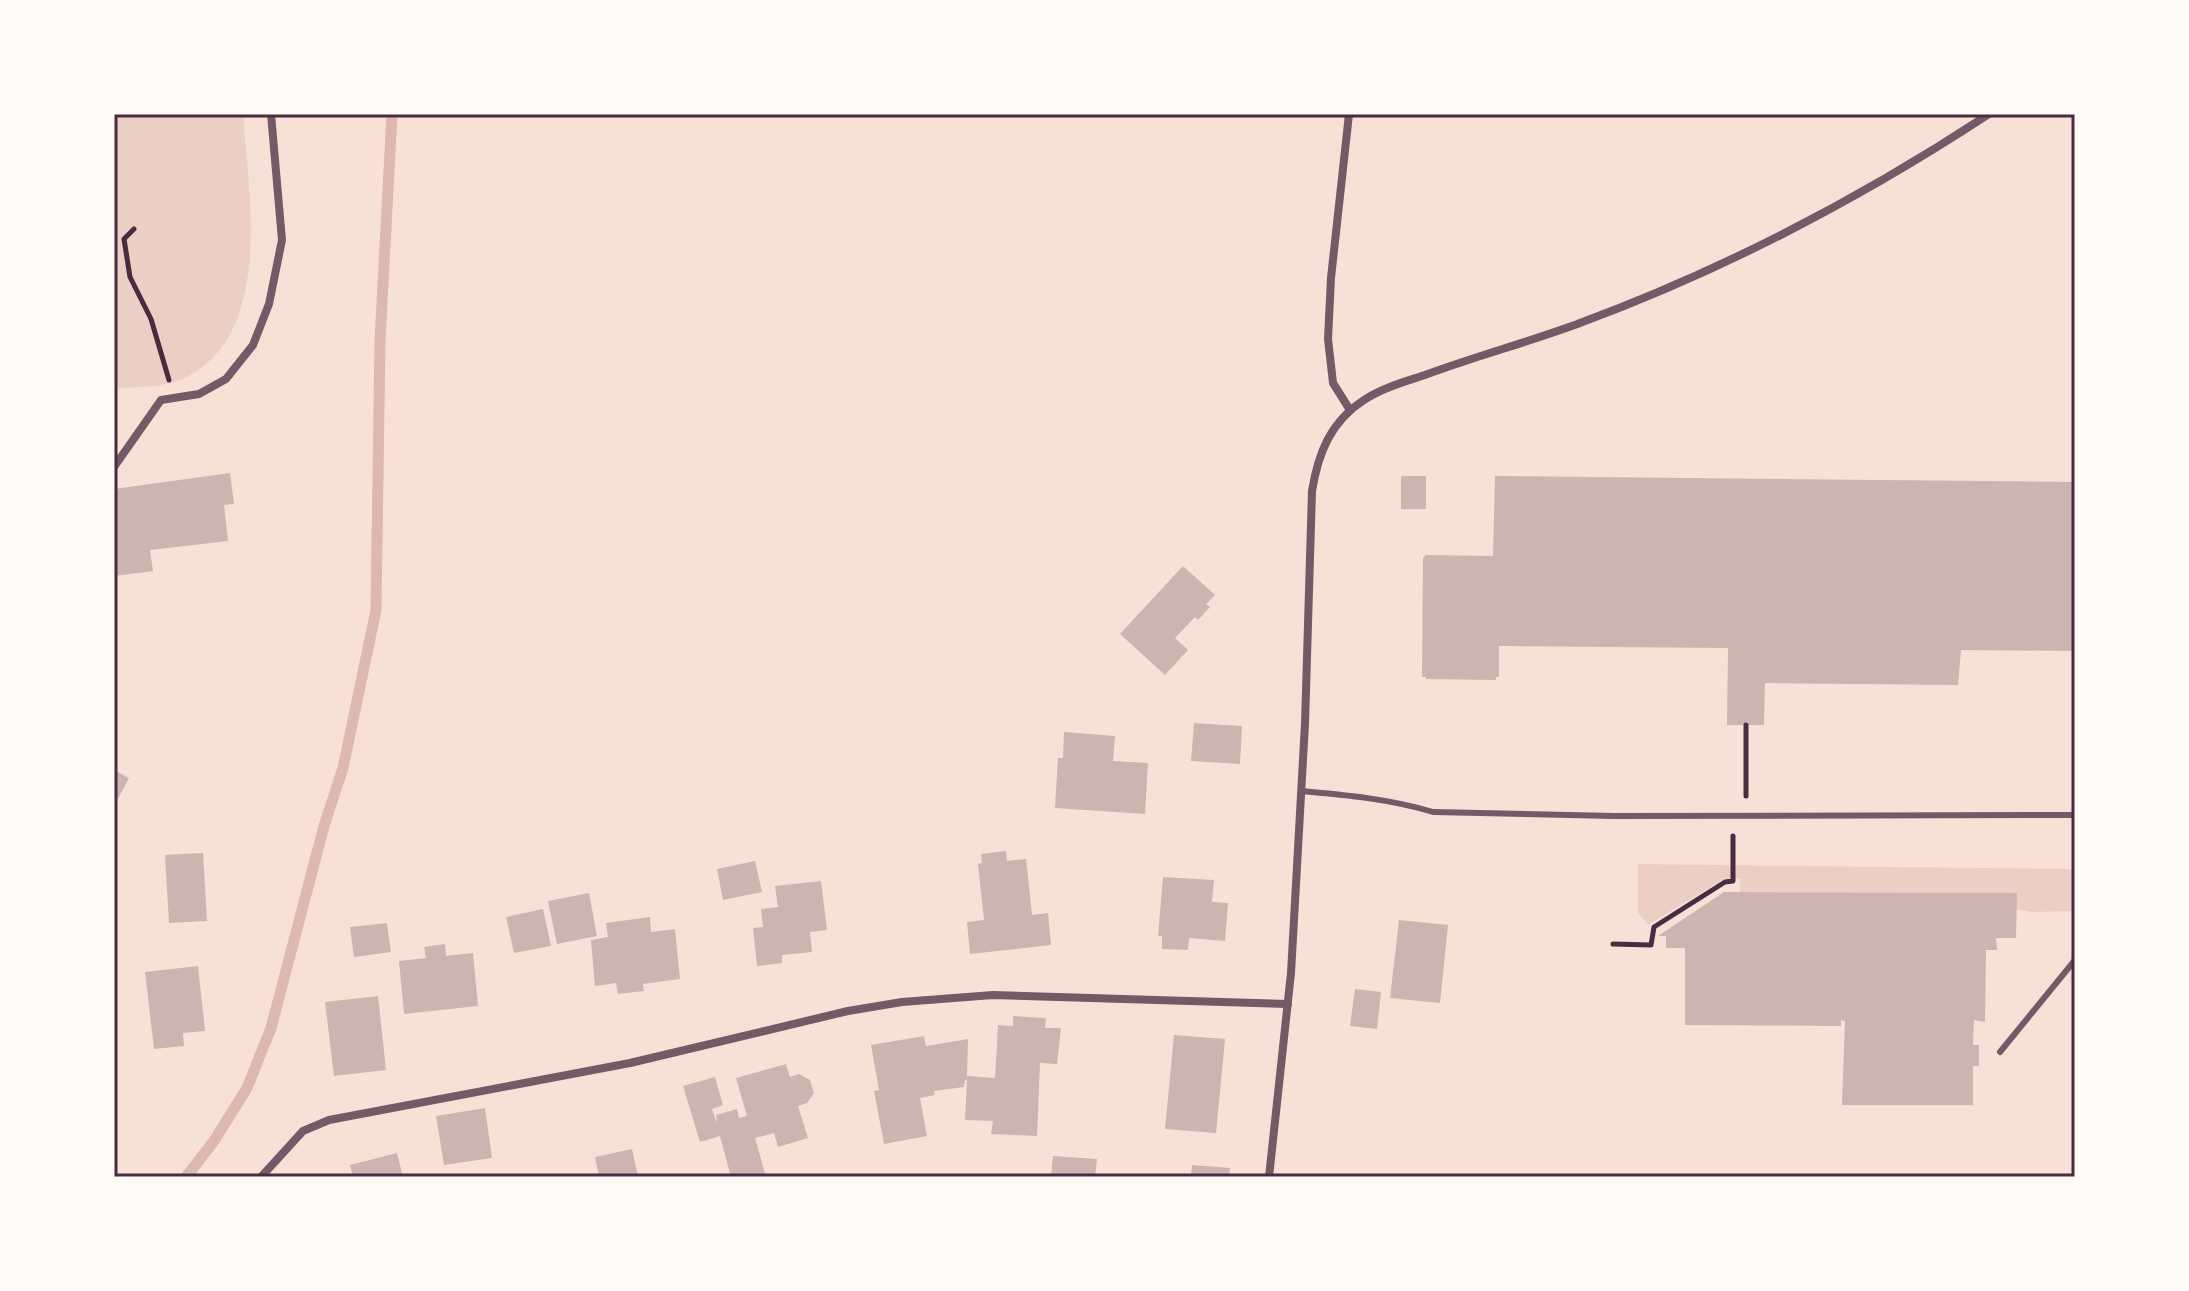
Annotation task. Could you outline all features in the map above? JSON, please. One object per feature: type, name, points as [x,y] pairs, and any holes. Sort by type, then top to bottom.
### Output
[{"type":"street","points":[[114,467],[161,400],[199,394],[226,379],[253,345],[269,304],[282,240],[271,114]]},
{"type":"street","points":[[1349,114],[1331,278],[1328,349],[1333,383],[1350,410]]},
{"type":"street","points":[[1269,1177],[1288,1004],[1301,791],[1312,491],[1317,460],[1327,437],[1350,410],[1384,389],[1579,324],[1703,272],[1818,216],[1989,114]]},
{"type":"street","points":[[261,1177],[303,1131],[329,1120],[630,1063],[848,1011],[902,1002],[993,995],[1288,1004]]},
{"type":"lane","points":[[1301,791],[1370,797],[1433,812],[2075,815]]},
{"type":"lane","points":[[2000,1052],[2075,960]]},
{"type":"path","points":[[134,229],[124,239],[130,277],[151,319],[167,367],[172,398]]},
{"type":"path","points":[[1745,815],[1746,725]]},
{"type":"path","points":[[1613,944],[1651,945],[1654,927],[1725,882],[1733,881],[1733,815]]},
{"type":"shaded area","points":[[114,114],[243,114],[251,223],[243,300],[231,333],[210,360],[180,380],[114,389]]},
{"type":"shaded area","points":[[1638,864],[2067,869],[2075,871],[2075,911],[2032,912],[2016,909],[2016,893],[1740,892],[1740,878],[1724,879],[1648,925],[1638,913]]},
{"type":"building","points":[[230,473],[234,504],[224,505],[228,541],[150,550],[153,571],[114,576],[114,489]]},
{"type":"building","points":[[1401,476],[1426,476],[1426,509],[1401,509]]},
{"type":"building","points":[[1495,476],[2075,482],[2075,651],[1961,650],[1958,685],[1765,683],[1764,725],[1727,725],[1728,648],[1499,646],[1499,677],[1496,680],[1426,679],[1422,677],[1423,558],[1426,555],[1493,556]]},
{"type":"building","points":[[1183,566],[1215,595],[1206,604],[1210,607],[1198,620],[1195,617],[1175,638],[1188,650],[1165,675],[1120,634]]},
{"type":"building","points":[[1194,723],[1242,726],[1240,764],[1191,761]]},
{"type":"building","points":[[1064,732],[1115,736],[1113,761],[1148,763],[1145,814],[1055,808],[1058,758],[1063,758]]},
{"type":"building","points":[[114,770],[129,778],[114,806]]},
{"type":"building","points":[[1006,851],[1007,861],[1026,859],[1032,915],[1048,913],[1051,945],[970,954],[967,922],[984,920],[978,864],[982,863],[981,854]]},
{"type":"building","points":[[203,853],[207,921],[169,923],[165,855]]},
{"type":"building","points":[[755,861],[762,892],[723,900],[717,869]]},
{"type":"building","points":[[1163,877],[1214,880],[1212,902],[1228,903],[1225,941],[1189,938],[1188,950],[1162,949],[1162,936],[1158,936]]},
{"type":"building","points":[[821,881],[827,930],[810,932],[812,952],[782,955],[782,963],[757,966],[753,928],[763,927],[761,909],[778,907],[775,886]]},
{"type":"building","points":[[1724,892],[2017,893],[2016,938],[1996,938],[1997,950],[1986,950],[1985,1022],[1974,1020],[1973,1045],[1979,1045],[1979,1066],[1973,1066],[1973,1105],[1842,1105],[1845,1021],[1841,1020],[1841,1026],[1685,1025],[1685,948],[1666,948],[1666,936],[1658,936]]},
{"type":"building","points":[[589,893],[597,936],[557,944],[548,901]]},
{"type":"building","points":[[543,909],[551,946],[514,953],[506,917]]},
{"type":"building","points":[[650,917],[651,932],[675,929],[680,979],[643,984],[644,991],[618,994],[616,983],[595,986],[591,940],[608,937],[606,923]]},
{"type":"building","points":[[1399,920],[1448,925],[1440,1003],[1390,998]]},
{"type":"building","points":[[387,923],[391,952],[354,957],[350,927]]},
{"type":"building","points":[[445,944],[446,956],[473,953],[478,1006],[404,1014],[399,961],[426,958],[424,947]]},
{"type":"building","points":[[198,966],[205,1031],[183,1033],[184,1046],[154,1049],[145,972]]},
{"type":"building","points":[[1355,989],[1381,992],[1377,1029],[1350,1026]]},
{"type":"building","points":[[378,996],[386,1070],[334,1076],[325,1002]]},
{"type":"building","points":[[1013,1016],[1046,1018],[1045,1028],[1061,1028],[1057,1064],[1040,1063],[1037,1136],[991,1134],[993,1121],[965,1120],[965,1080],[964,1087],[934,1091],[935,1095],[920,1098],[927,1136],[884,1144],[874,1091],[879,1090],[871,1045],[924,1036],[926,1046],[968,1039],[967,1076],[995,1078],[998,1025],[1013,1026]]},
{"type":"building","points":[[1174,1035],[1225,1039],[1216,1133],[1165,1129]]},
{"type":"building","points":[[786,1064],[790,1077],[799,1074],[810,1080],[814,1093],[807,1103],[798,1106],[808,1138],[778,1147],[774,1133],[755,1138],[766,1177],[731,1177],[720,1136],[700,1142],[683,1086],[715,1077],[723,1105],[712,1109],[717,1124],[716,1115],[737,1109],[739,1118],[747,1116],[736,1078]]},
{"type":"building","points":[[485,1108],[492,1158],[444,1165],[436,1116]]},
{"type":"building","points":[[632,1149],[638,1177],[599,1177],[595,1157]]},
{"type":"building","points":[[397,1153],[403,1177],[353,1177],[350,1165]]},
{"type":"building","points":[[1053,1156],[1097,1159],[1095,1177],[1051,1177]]},
{"type":"building","points":[[1192,1165],[1230,1168],[1229,1177],[1191,1177]]},
{"type":"waterway","points":[[186,1177],[214,1141],[247,1088],[271,1028],[324,826],[343,768],[376,610],[380,341],[392,114]]}]
